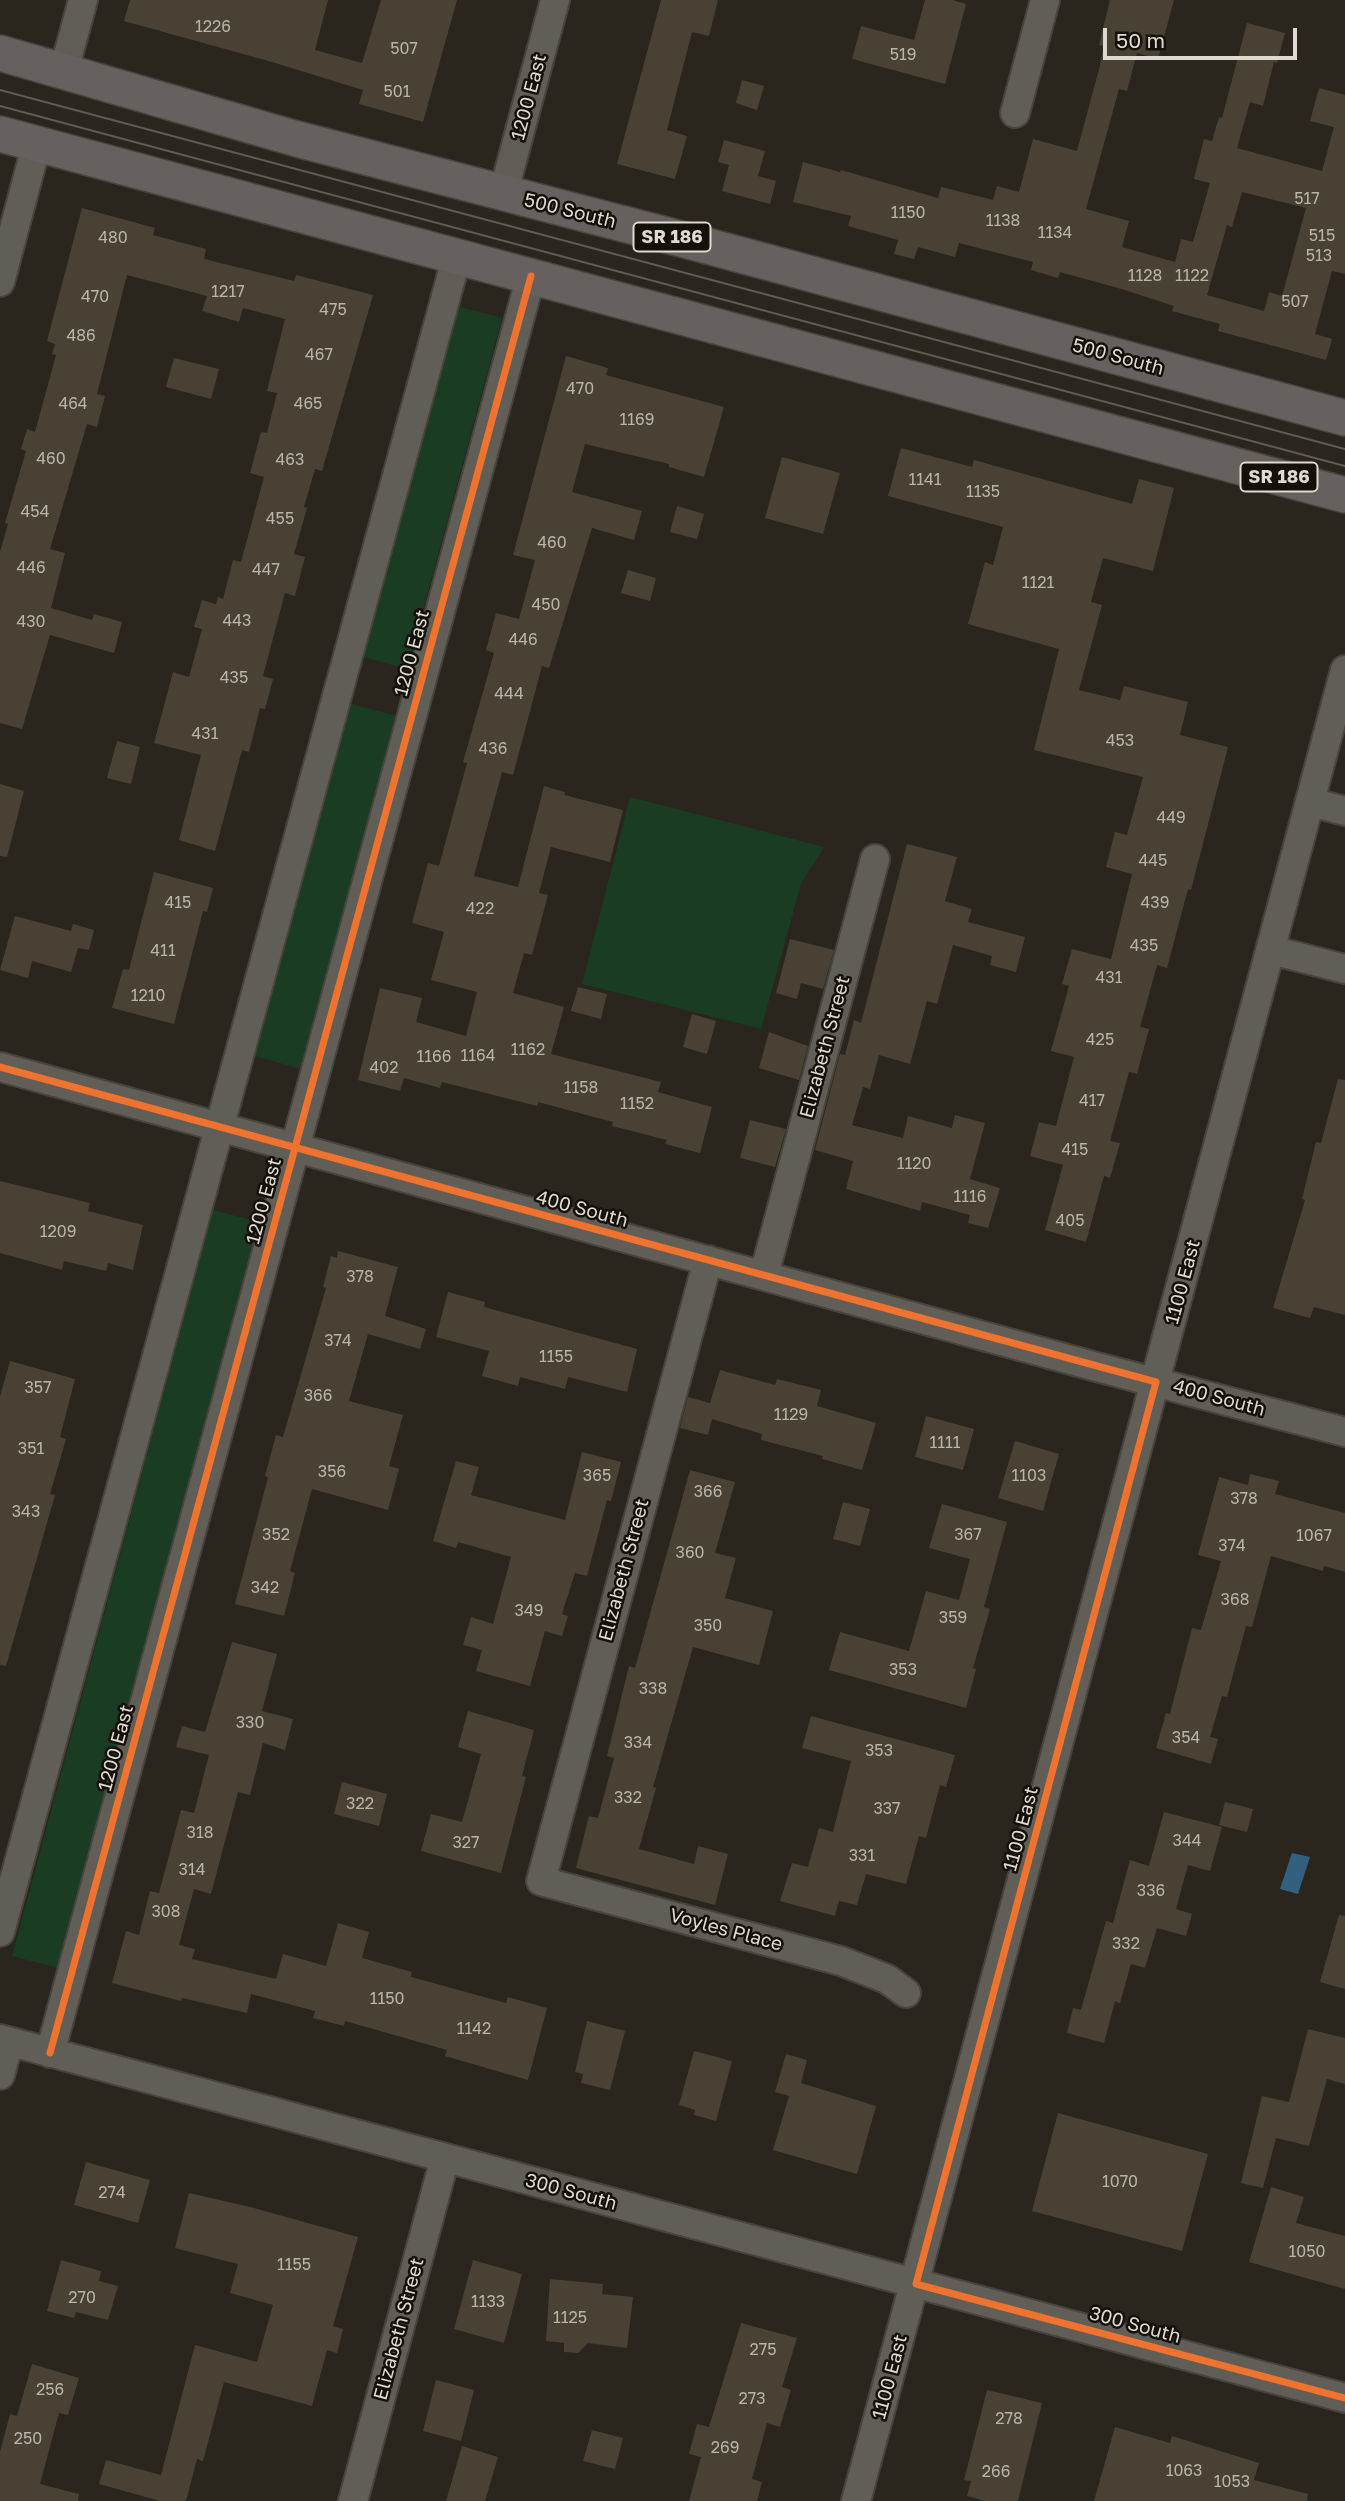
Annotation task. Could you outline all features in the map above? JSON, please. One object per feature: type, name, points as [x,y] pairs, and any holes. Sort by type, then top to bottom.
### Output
[{"type":"main road","name":"500 South","points":[[0,53],[297,139],[702,244],[1345,418]]},
{"type":"main road","name":"SR 186","points":[[0,134],[1345,495]]},
{"type":"street","points":[[64,70],[83,0]]},
{"type":"street","name":"1200 East","points":[[503,194],[555,0]]},
{"type":"street","points":[[1015,113],[1045,0]]},
{"type":"street","points":[[0,282],[37,144]]},
{"type":"street","points":[[0,1932],[457,256]]},
{"type":"street","name":"1200 East","points":[[50,2053],[531,276]]},
{"type":"street","name":"1100 East","points":[[856,2501],[1345,670]]},
{"type":"street","points":[[1310,802],[1345,811]]},
{"type":"street","name":"Elizabeth Street","points":[[764,1275],[875,859]]},
{"type":"street","points":[[1271,950],[1345,969]]},
{"type":"street","name":"400 South","points":[[0,1067],[1345,1432]]},
{"type":"street","name":"Elizabeth Street","points":[[541,1881],[708,1260]]},
{"type":"street","name":"Voyles Place","points":[[541,1881],[841,1961],[887,1979],[906,1993]]},
{"type":"street","points":[[0,2076],[5,2040]]},
{"type":"street","name":"300 South","points":[[5,2040],[1345,2398]]},
{"type":"street","name":"Elizabeth Street","points":[[353,2501],[445,2158]]},
{"type":"green space","points":[[453,305],[502,318],[407,669],[359,656]]},
{"type":"green space","points":[[347,703],[397,716],[301,1069],[251,1055]]},
{"type":"green space","points":[[630,797],[824,847],[801,884],[761,1029],[582,984]]},
{"type":"green space","points":[[213,1210],[259,1222],[58,1968],[12,1956]]},
{"type":"water","points":[[1292,1853],[1310,1857],[1298,1894],[1280,1889]]},
{"type":"building","points":[[130,0],[328,0],[315,50],[362,63],[381,0],[457,0],[423,122],[359,104],[363,90],[124,21]]},
{"type":"building","points":[[661,0],[718,0],[709,36],[692,32],[667,130],[687,136],[675,179],[617,164]]},
{"type":"building","points":[[925,0],[952,0],[966,4],[945,84],[852,59],[861,26],[914,40]]},
{"type":"building","points":[[1110,0],[1174,0],[1158,59],[1137,53],[1127,91],[1119,89],[1086,209],[1129,221],[1122,247],[1175,262],[1181,239],[1193,242],[1210,183],[1194,179],[1204,139],[1212,141],[1219,117],[1222,118],[1247,23],[1285,33],[1277,63],[1274,62],[1263,106],[1250,102],[1237,148],[1322,171],[1334,127],[1310,121],[1319,88],[1345,95],[1345,274],[1332,271],[1315,334],[1332,339],[1326,360],[1218,331],[1220,324],[1172,311],[1174,306],[1125,290],[1060,272],[1058,278],[1031,270],[1033,262],[959,243],[955,257],[918,247],[914,259],[894,254],[898,240],[848,226],[851,216],[793,202],[803,162],[938,198],[941,187],[993,200],[997,186],[1019,192],[1033,139],[1077,151],[1104,46],[1099,45]],"holes":[[[1242,192],[1306,208],[1282,296],[1269,292],[1264,311],[1207,295],[1227,225],[1232,227]]]},
{"type":"building","points":[[742,80],[764,86],[757,110],[736,103]]},
{"type":"building","points":[[724,140],[765,151],[758,176],[776,181],[770,204],[722,191],[729,165],[718,162]]},
{"type":"building","points":[[82,208],[155,228],[153,235],[206,249],[204,259],[294,281],[296,275],[373,295],[322,471],[315,469],[304,507],[307,508],[294,554],[305,557],[295,596],[285,593],[263,676],[273,679],[265,709],[260,708],[249,752],[242,750],[215,851],[179,840],[201,755],[154,743],[173,672],[189,677],[202,629],[194,627],[202,600],[216,604],[218,597],[223,599],[233,560],[241,562],[264,477],[250,473],[261,432],[267,433],[277,393],[267,391],[285,319],[243,308],[239,322],[202,311],[207,296],[127,275],[97,394],[105,396],[97,427],[87,424],[50,549],[65,553],[51,608],[92,620],[94,614],[122,622],[114,653],[50,635],[22,729],[0,723],[0,552],[8,524],[5,523],[26,451],[21,449],[27,429],[35,432],[56,355],[52,354],[55,344],[47,341]]},
{"type":"building","points":[[566,356],[608,368],[606,375],[724,407],[704,477],[669,467],[669,464],[585,444],[572,492],[642,511],[634,540],[592,528],[549,668],[542,666],[513,775],[502,772],[474,876],[518,887],[544,786],[565,792],[564,795],[623,810],[610,862],[551,847],[539,893],[548,895],[532,955],[524,953],[513,993],[564,1007],[551,1054],[661,1082],[658,1092],[712,1107],[700,1153],[665,1144],[667,1140],[612,1126],[613,1122],[538,1102],[537,1106],[442,1082],[440,1088],[404,1078],[400,1091],[358,1080],[380,988],[422,998],[416,1022],[466,1036],[477,992],[431,980],[444,932],[412,923],[428,863],[439,866],[467,763],[463,762],[494,653],[486,650],[496,613],[519,619],[535,560],[513,555]]},
{"type":"building","points":[[174,358],[219,369],[211,399],[166,387]]},
{"type":"building","points":[[901,448],[972,467],[974,460],[1132,504],[1139,479],[1174,488],[1153,571],[1103,558],[1091,602],[1102,605],[1079,690],[1120,700],[1124,686],[1188,702],[1180,735],[1228,747],[1191,890],[1188,889],[1167,968],[1157,965],[1140,1027],[1149,1029],[1137,1074],[1129,1072],[1110,1141],[1120,1143],[1110,1178],[1104,1176],[1086,1242],[1045,1230],[1063,1165],[1030,1156],[1039,1122],[1056,1126],[1074,1057],[1051,1051],[1069,986],[1062,984],[1072,949],[1111,959],[1132,874],[1106,867],[1115,832],[1127,835],[1143,777],[1034,750],[1059,649],[968,624],[985,562],[993,565],[1003,527],[888,496]]},
{"type":"building","points":[[782,457],[840,473],[823,534],[765,518]]},
{"type":"building","points":[[677,506],[704,514],[697,539],[670,532]]},
{"type":"building","points":[[628,570],[656,578],[650,601],[621,593]]},
{"type":"building","points":[[117,741],[140,747],[131,784],[107,778]]},
{"type":"building","points":[[0,784],[24,791],[7,857],[0,856]]},
{"type":"building","points":[[907,844],[957,857],[945,901],[972,909],[968,922],[1025,937],[1016,972],[990,965],[992,956],[953,945],[937,1004],[927,1001],[910,1064],[879,1055],[870,1089],[863,1087],[852,1125],[903,1138],[908,1116],[952,1128],[955,1115],[985,1123],[970,1179],[1000,1188],[988,1228],[968,1223],[970,1215],[922,1202],[920,1211],[846,1189],[853,1161],[815,1150],[840,1054],[845,1055],[854,1020],[861,1023]]},
{"type":"building","points":[[154,872],[213,888],[207,912],[203,911],[174,1024],[112,1008],[123,969],[129,970]]},
{"type":"building","points":[[15,916],[71,931],[73,924],[94,930],[89,950],[78,948],[71,972],[32,961],[28,978],[0,970]]},
{"type":"building","points":[[790,939],[834,950],[823,989],[801,983],[797,999],[776,993]]},
{"type":"building","points":[[578,987],[607,994],[601,1019],[571,1011]]},
{"type":"building","points":[[692,1014],[716,1021],[707,1054],[683,1047]]},
{"type":"building","points":[[769,1032],[808,1046],[799,1080],[759,1068]]},
{"type":"building","points":[[1338,1079],[1345,1080],[1345,1315],[1314,1307],[1310,1318],[1273,1308],[1305,1200],[1302,1199],[1316,1142],[1321,1143]]},
{"type":"building","points":[[750,1120],[786,1129],[775,1167],[740,1158]]},
{"type":"building","points":[[0,1181],[90,1203],[88,1211],[143,1225],[133,1270],[108,1263],[106,1271],[64,1261],[62,1270],[0,1253]]},
{"type":"building","points":[[338,1251],[398,1267],[385,1316],[426,1329],[420,1349],[368,1334],[349,1401],[403,1415],[389,1466],[399,1469],[388,1510],[312,1489],[290,1571],[295,1573],[284,1616],[235,1604],[268,1477],[265,1476],[276,1435],[283,1437],[326,1288],[323,1287],[331,1256],[337,1258]]},
{"type":"building","points":[[448,1292],[485,1302],[484,1307],[637,1349],[627,1392],[568,1377],[565,1389],[520,1377],[518,1386],[482,1376],[489,1351],[436,1337]]},
{"type":"building","points":[[10,1361],[75,1379],[60,1437],[66,1439],[50,1494],[55,1495],[6,1666],[0,1665],[0,1397]]},
{"type":"building","points":[[720,1370],[775,1385],[777,1379],[821,1390],[817,1406],[876,1423],[862,1470],[822,1459],[823,1456],[761,1440],[762,1434],[712,1419],[708,1435],[680,1428],[688,1397],[710,1403]]},
{"type":"building","points":[[926,1416],[974,1429],[963,1470],[915,1457]]},
{"type":"building","points":[[1015,1441],[1059,1454],[1043,1511],[998,1498]]},
{"type":"building","points":[[582,1452],[621,1462],[611,1501],[607,1500],[587,1576],[575,1573],[562,1614],[568,1616],[562,1636],[545,1631],[530,1686],[476,1671],[482,1650],[463,1645],[471,1617],[493,1624],[511,1557],[458,1542],[456,1548],[433,1541],[456,1461],[479,1467],[471,1495],[565,1520]]},
{"type":"building","points":[[690,1470],[735,1482],[715,1553],[736,1558],[725,1598],[773,1611],[759,1665],[693,1647],[653,1787],[656,1788],[639,1849],[694,1864],[698,1846],[728,1854],[715,1905],[576,1868],[589,1816],[598,1818],[614,1758],[607,1756],[629,1666],[635,1668]]},
{"type":"building","points":[[1250,1474],[1279,1481],[1275,1494],[1345,1513],[1345,1572],[1324,1566],[1323,1571],[1271,1556],[1252,1627],[1246,1626],[1227,1697],[1222,1696],[1210,1737],[1218,1739],[1211,1764],[1156,1748],[1166,1713],[1170,1714],[1192,1628],[1201,1630],[1221,1561],[1198,1555],[1219,1477],[1248,1485]]},
{"type":"building","points":[[843,1502],[870,1509],[860,1546],[833,1539]]},
{"type":"building","points":[[942,1504],[1007,1522],[984,1607],[990,1609],[973,1668],[976,1669],[966,1708],[829,1670],[840,1632],[909,1651],[926,1591],[959,1600],[970,1559],[929,1548]]},
{"type":"building","points":[[232,1642],[277,1654],[262,1711],[293,1719],[285,1750],[263,1743],[250,1795],[238,1792],[211,1894],[194,1889],[179,1945],[195,1949],[192,1959],[276,1979],[283,1954],[326,1966],[338,1923],[369,1932],[362,1958],[412,1972],[411,1977],[506,2003],[508,1997],[547,2008],[528,2080],[445,2056],[447,2050],[345,2021],[344,2026],[313,2018],[315,2011],[251,1994],[247,2013],[182,1998],[181,2001],[112,1983],[126,1931],[139,1935],[150,1891],[159,1893],[181,1810],[194,1813],[209,1755],[176,1747],[182,1726],[205,1732]]},
{"type":"building","points":[[468,1711],[534,1730],[522,1776],[526,1777],[501,1873],[421,1851],[431,1814],[462,1822],[481,1754],[458,1747]]},
{"type":"building","points":[[811,1716],[955,1755],[946,1787],[940,1785],[926,1838],[919,1836],[906,1884],[866,1874],[857,1905],[839,1901],[835,1916],[780,1901],[792,1863],[808,1867],[819,1828],[833,1832],[851,1761],[802,1748]]},
{"type":"building","points":[[342,1782],[387,1794],[379,1826],[334,1814]]},
{"type":"building","points":[[1225,1802],[1253,1809],[1247,1832],[1219,1825]]},
{"type":"building","points":[[1164,1812],[1222,1827],[1210,1871],[1188,1865],[1176,1909],[1192,1914],[1186,1936],[1157,1928],[1145,1968],[1131,1964],[1120,2003],[1115,2001],[1104,2043],[1067,2033],[1073,2008],[1081,2010],[1106,1921],[1113,1923],[1130,1860],[1149,1866]]},
{"type":"building","points":[[1339,1915],[1345,1916],[1345,1989],[1320,1982]]},
{"type":"building","points":[[587,2021],[625,2031],[610,2090],[581,2083],[583,2074],[575,2072]]},
{"type":"building","points":[[1308,2029],[1345,2038],[1345,2084],[1327,2079],[1309,2146],[1276,2138],[1263,2188],[1241,2183],[1262,2096],[1289,2102]]},
{"type":"building","points":[[694,2051],[732,2061],[716,2121],[694,2115],[695,2110],[679,2105]]},
{"type":"building","points":[[786,2054],[807,2060],[801,2083],[876,2106],[857,2174],[773,2150],[789,2096],[775,2092]]},
{"type":"building","points":[[1058,2113],[1208,2154],[1182,2251],[1032,2211]]},
{"type":"building","points":[[86,2162],[150,2180],[138,2223],[74,2205]]},
{"type":"building","points":[[1271,2187],[1304,2197],[1296,2223],[1345,2236],[1345,2289],[1249,2262]]},
{"type":"building","points":[[189,2193],[358,2237],[333,2326],[343,2329],[337,2353],[327,2350],[312,2406],[224,2382],[203,2461],[197,2459],[186,2501],[160,2501],[99,2484],[106,2460],[161,2475],[195,2345],[257,2362],[273,2305],[230,2293],[238,2264],[175,2248]]},
{"type":"building","points":[[61,2260],[101,2271],[99,2281],[118,2286],[108,2320],[76,2312],[74,2318],[47,2311]]},
{"type":"building","points":[[473,2260],[522,2274],[504,2343],[454,2329]]},
{"type":"building","points":[[550,2279],[603,2284],[602,2294],[633,2297],[627,2348],[588,2343],[578,2353],[564,2352],[564,2343],[546,2341]]},
{"type":"building","points":[[741,2323],[797,2338],[782,2387],[791,2390],[780,2427],[767,2423],[752,2479],[762,2482],[757,2501],[689,2501],[701,2457],[689,2454],[697,2424],[709,2427]]},
{"type":"building","points":[[32,2364],[79,2378],[68,2415],[59,2413],[40,2484],[79,2494],[78,2501],[0,2501],[0,2452],[10,2414],[17,2416]]},
{"type":"building","points":[[436,2380],[474,2390],[461,2441],[423,2431]]},
{"type":"building","points":[[987,2390],[1042,2403],[1018,2501],[985,2501],[967,2496],[971,2481],[964,2480]]},
{"type":"building","points":[[1115,2427],[1170,2443],[1172,2436],[1259,2463],[1254,2480],[1308,2494],[1307,2501],[1094,2501]]},
{"type":"building","points":[[592,2430],[623,2438],[615,2469],[583,2461]]},
{"type":"building","points":[[462,2446],[498,2457],[485,2501],[446,2501]]},
{"type":"tram line","points":[[0,90],[1345,449]]},
{"type":"tram line","points":[[0,106],[1345,466]]},
{"type":"cycle path","points":[[50,2053],[531,276]]},
{"type":"cycle path","points":[[0,1067],[1156,1382],[916,2284],[1345,2398]]}]
